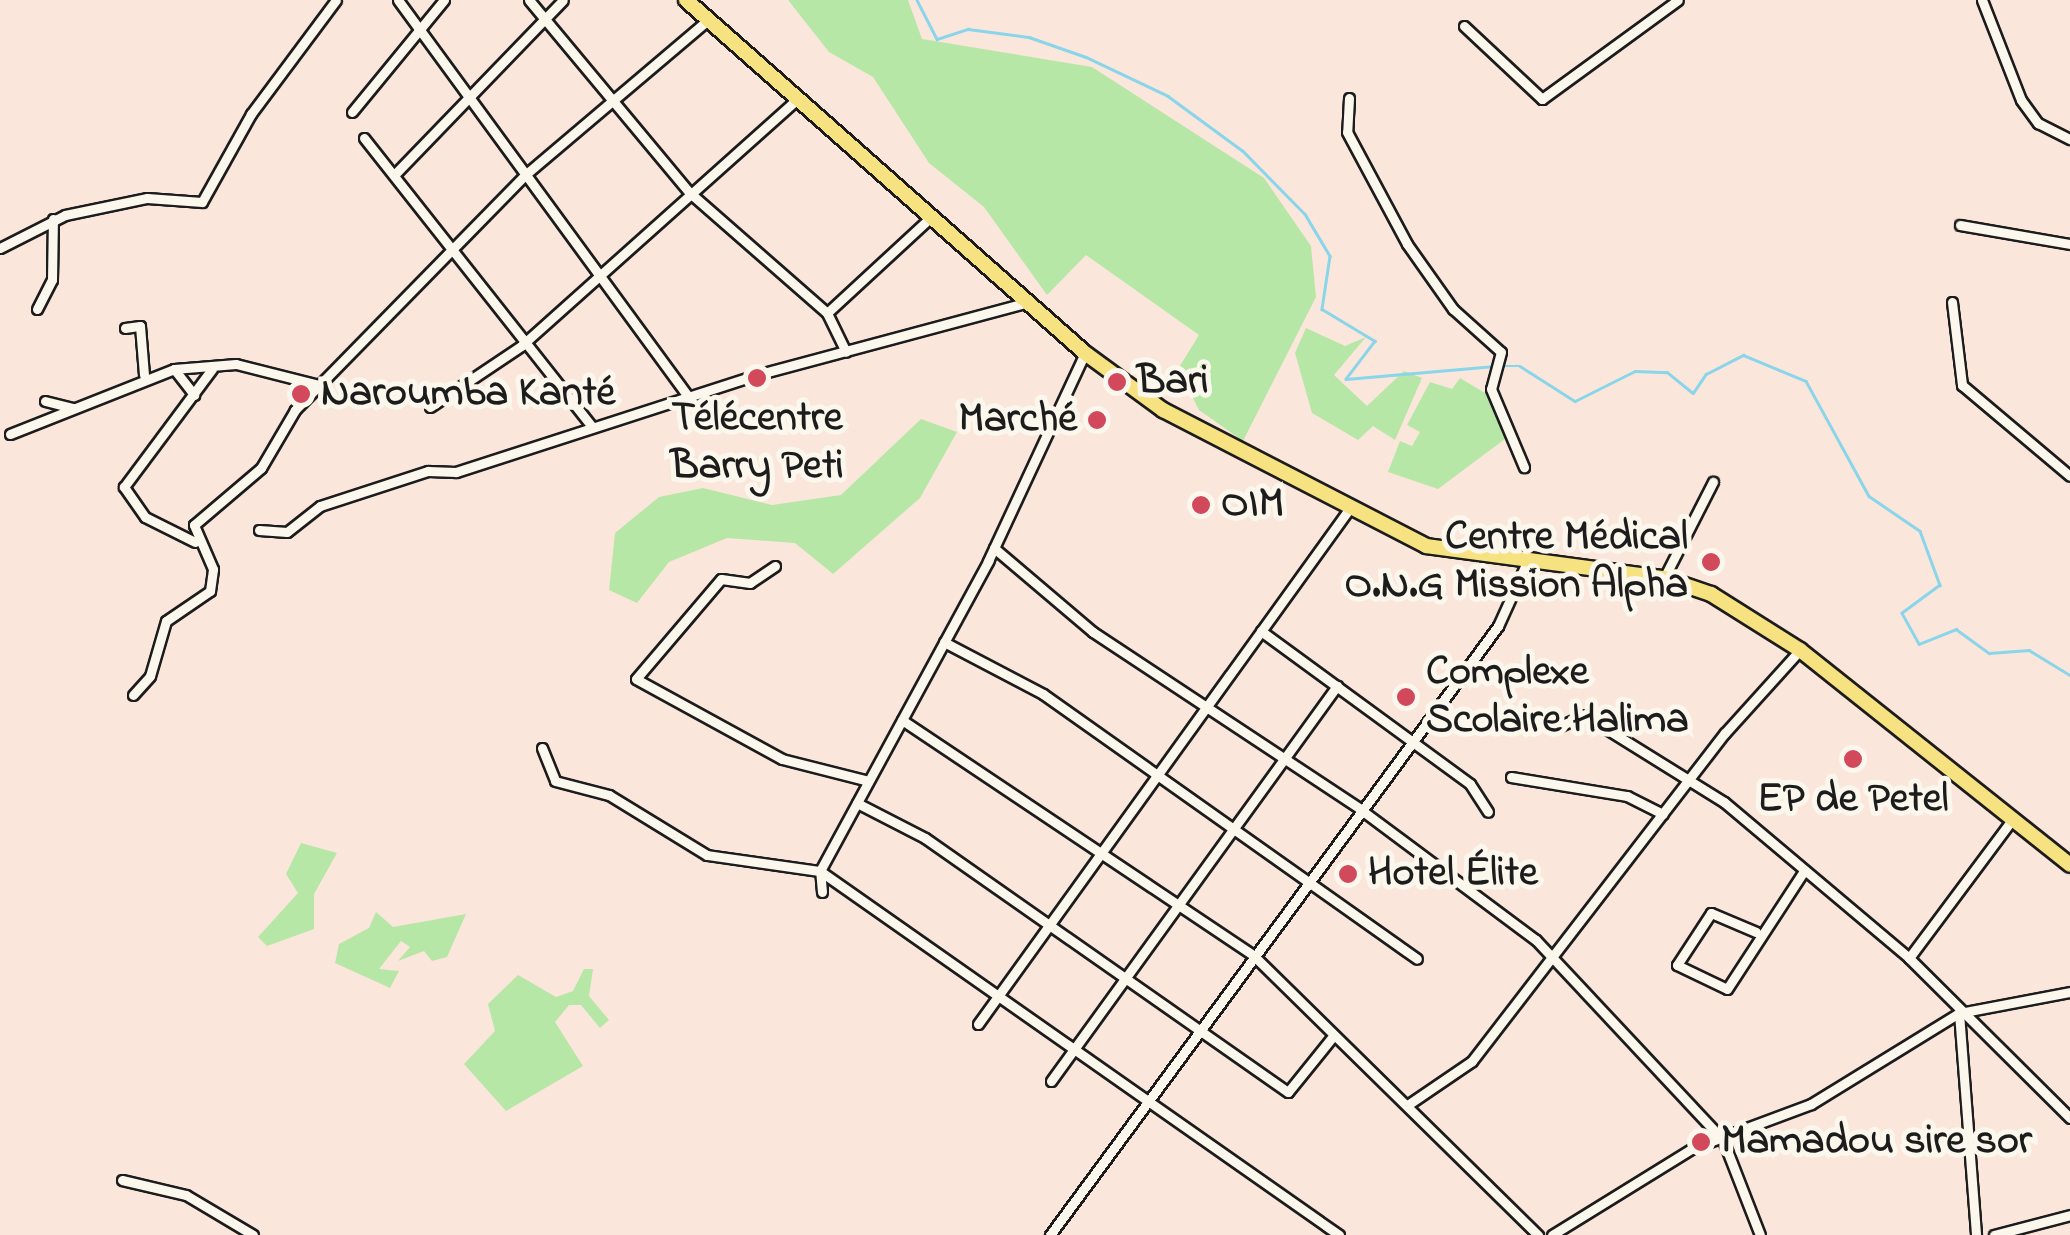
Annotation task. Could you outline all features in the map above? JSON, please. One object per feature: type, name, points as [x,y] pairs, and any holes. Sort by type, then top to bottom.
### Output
[{"type":"highway","points":[[686,0],[1085,353],[1163,410],[1347,512],[1426,546],[1664,578],[1757,617],[2070,865]]},
{"type":"street","points":[[0,248],[54,220],[147,198],[202,202],[251,114],[336,0]]},
{"type":"street","points":[[398,0],[468,102],[688,396]]},
{"type":"street","points":[[352,112],[444,0]]},
{"type":"street","points":[[528,0],[690,194],[827,313],[846,352]]},
{"type":"street","points":[[396,173],[563,0]]},
{"type":"street","points":[[1464,26],[1542,99],[1678,0]]},
{"type":"street","points":[[1982,0],[2021,100],[2038,123],[2070,139]]},
{"type":"street","points":[[173,536],[194,525],[262,468],[319,385],[525,175],[709,19]]},
{"type":"street","points":[[430,407],[524,343],[798,98]]},
{"type":"street","points":[[1349,98],[1346,132],[1402,235],[1448,304],[1501,356],[1491,374],[1524,467]]},
{"type":"street","points":[[364,138],[396,173],[592,427]]},
{"type":"street","points":[[827,313],[932,216]]},
{"type":"street","points":[[38,309],[52,280],[54,220]]},
{"type":"street","points":[[1960,225],[2070,244]]},
{"type":"street","points":[[259,530],[287,532],[320,506],[688,396],[1028,302]]},
{"type":"street","points":[[1952,302],[1962,385],[2070,476]]},
{"type":"street","points":[[125,328],[140,326],[144,375]]},
{"type":"street","points":[[822,892],[820,872],[994,548],[1085,353]]},
{"type":"street","points":[[10,434],[144,375],[174,369],[212,369],[236,364],[319,385]]},
{"type":"street","points":[[174,369],[194,395]]},
{"type":"street","points":[[195,542],[173,536],[124,487],[212,369]]},
{"type":"street","points":[[45,401],[73,408]]},
{"type":"street","points":[[1664,578],[1714,482]]},
{"type":"street","points":[[978,1024],[1347,512]]},
{"type":"street","points":[[133,694],[150,676],[166,621],[210,590],[213,569],[195,542],[194,525]]},
{"type":"street","points":[[994,548],[1093,632],[1360,809],[1556,959],[1723,1140],[1760,1235]]},
{"type":"street","points":[[1050,1235],[1196,1028],[1360,809],[1408,737],[1498,626],[1527,562]]},
{"type":"street","points":[[775,566],[750,583],[720,579],[636,679],[782,759],[868,781]]},
{"type":"street","points":[[1261,631],[1480,792],[1488,812]]},
{"type":"street","points":[[944,642],[1043,694],[1157,773],[1303,885],[1417,958]]},
{"type":"street","points":[[1408,1104],[1472,1062],[1556,959],[1690,778],[1800,650]]},
{"type":"street","points":[[1051,1081],[1337,686]]},
{"type":"street","points":[[1556,728],[1584,715],[1690,778],[1909,958],[1958,1014],[2070,1118]]},
{"type":"street","points":[[902,720],[1253,955],[1538,1235]]},
{"type":"street","points":[[542,748],[555,781],[609,794],[707,855],[820,872],[1339,1235]]},
{"type":"street","points":[[1511,777],[1627,796],[1663,814]]},
{"type":"street","points":[[857,803],[1051,925],[1288,1092],[1334,1035]]},
{"type":"street","points":[[1909,958],[2012,820]]},
{"type":"street","points":[[1756,932],[1712,913],[1677,966],[1728,989],[1756,932],[1804,871]]},
{"type":"street","points":[[1552,1235],[1692,1148],[1723,1140],[1811,1104],[1958,1014],[2070,992]]},
{"type":"street","points":[[1958,1014],[1976,1235]]},
{"type":"street","points":[[122,1180],[186,1195],[253,1235]]},
{"type":"street","points":[[1994,1235],[2070,1216]]},
{"type":"green space","points":[[788,0],[908,0],[922,39],[1092,67],[1264,178],[1311,246],[1316,297],[1243,441],[1199,410],[1178,369],[1199,335],[1086,255],[1047,295],[984,207],[929,163],[873,77],[829,52]]},
{"type":"green space","points":[[1306,328],[1345,346],[1366,337],[1334,375],[1367,406],[1404,371],[1422,378],[1395,440],[1373,426],[1358,440],[1312,413],[1295,353]]},
{"type":"green space","points":[[1460,378],[1485,393],[1505,439],[1438,489],[1388,472],[1400,441],[1412,446],[1420,432],[1407,425],[1430,382],[1452,389]]},
{"type":"green space","points":[[921,419],[957,432],[920,498],[833,574],[795,543],[727,538],[669,562],[637,603],[609,590],[615,533],[659,497],[703,488],[772,505],[841,495]]},
{"type":"green space","points":[[301,843],[337,853],[314,894],[314,929],[267,946],[258,937],[298,893],[286,874]]},
{"type":"green space","points":[[376,912],[393,927],[466,914],[447,957],[432,961],[424,951],[398,961],[410,947],[401,941],[379,969],[399,971],[390,988],[335,963],[339,944],[369,928]]},
{"type":"green space","points":[[584,969],[593,969],[589,996],[609,1020],[600,1028],[581,1005],[569,1005],[555,1022],[583,1066],[506,1111],[464,1064],[495,1031],[488,1004],[518,975],[556,997],[573,991]]},
{"type":"waterway","points":[[917,0],[937,39],[968,29],[1029,37],[1086,57],[1168,96],[1243,151],[1305,214],[1330,256],[1322,309],[1375,341],[1346,379],[1494,366]]},
{"type":"waterway","points":[[1502,366],[1520,366],[1575,401],[1635,371],[1667,372],[1693,393],[1706,374],[1743,355],[1806,381],[1869,496],[1920,531],[1940,585],[1902,613],[1919,644],[1956,629],[1989,653],[2029,650],[2070,675]]},
{"type":"place","name":"Télécentre Barry Peti","points":[[757,378]]},
{"type":"place","name":"Bari","points":[[1117,382]]},
{"type":"place","name":"Naroumba Kanté","points":[[301,394]]},
{"type":"place","name":"Marché","points":[[1097,420]]},
{"type":"place","name":"OIM","points":[[1201,505]]},
{"type":"place","name":"Centre Médical O.N.G Mission Alpha","points":[[1711,562]]},
{"type":"place","name":"Complexe Scolaire Halima","points":[[1406,697]]},
{"type":"place","name":"EP de Petel","points":[[1853,759]]},
{"type":"place","name":"Hotel Élite","points":[[1348,874]]},
{"type":"place","name":"Mamadou sire sor","points":[[1701,1142]]}]
